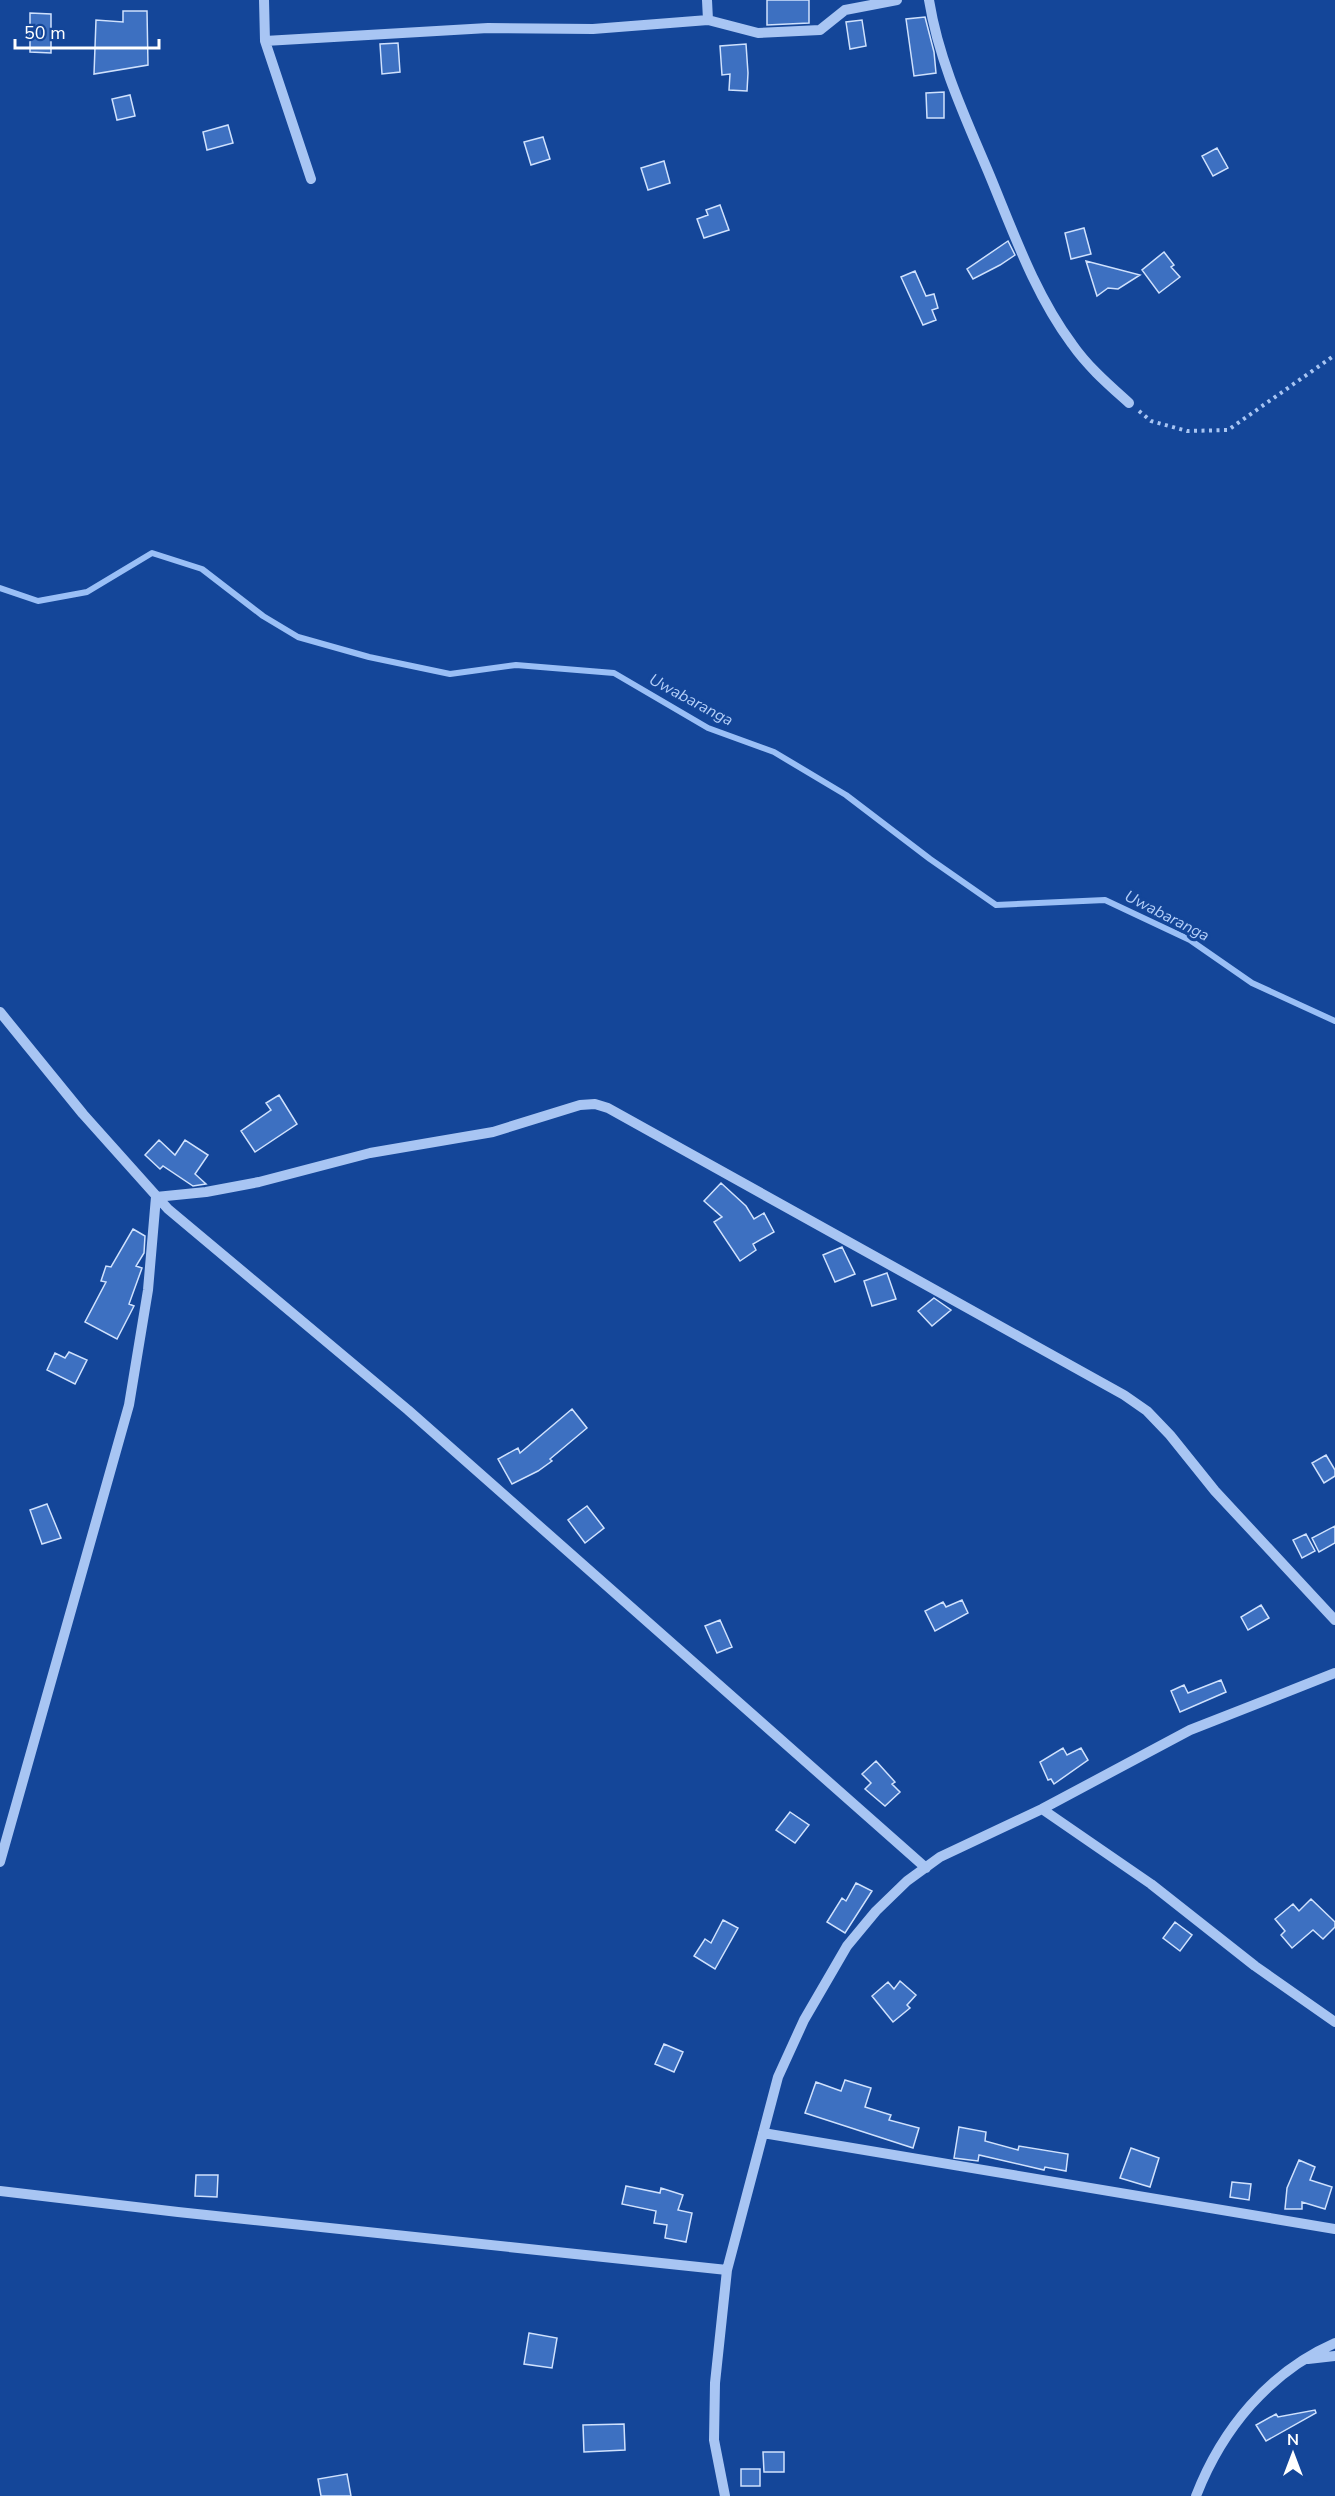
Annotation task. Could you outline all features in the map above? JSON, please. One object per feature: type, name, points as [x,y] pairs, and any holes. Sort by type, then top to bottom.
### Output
[{"type":"street","points":[[264,0],[265,41],[311,179]]},
{"type":"street","points":[[707,0],[708,20]]},
{"type":"street","points":[[265,41],[489,28],[593,29],[708,20],[758,33],[820,30],[845,10],[897,0]]},
{"type":"street","points":[[929,0],[939,46],[966,121],[1050,312],[1073,346],[1101,378],[1129,403]]},
{"type":"street","points":[[0,1012],[83,1114],[156,1197],[408,1410],[926,1868]]},
{"type":"street","points":[[156,1197],[206,1192],[259,1182],[370,1153],[493,1132],[580,1105],[601,1105],[1014,1333],[1124,1395],[1147,1411],[1170,1435],[1215,1491],[1335,1620]]},
{"type":"street","points":[[0,1862],[129,1405],[148,1290],[156,1197]]},
{"type":"street","points":[[725,2496],[714,2440],[715,2394],[727,2270],[778,2077],[823,1984],[848,1946],[876,1911],[907,1881],[940,1857],[1042,1809],[1190,1730],[1335,1673]]},
{"type":"street","points":[[1042,1809],[1151,1884],[1255,1966],[1335,2022]]},
{"type":"street","points":[[763,2133],[1335,2229]]},
{"type":"street","points":[[0,2191],[727,2270]]},
{"type":"street","points":[[1196,2496],[1218,2450],[1249,2406],[1270,2384],[1304,2359],[1335,2343]]},
{"type":"street","points":[[1304,2359],[1335,2356]]},
{"type":"path","points":[[1129,403],[1151,421],[1187,431],[1228,430],[1335,355]]},
{"type":"building","points":[[767,0],[809,0],[809,23],[767,25]]},
{"type":"building","points":[[123,11],[147,11],[148,65],[94,74],[96,20],[123,22]]},
{"type":"building","points":[[30,13],[51,14],[51,53],[30,52]]},
{"type":"building","points":[[925,17],[934,52],[936,73],[914,76],[906,19]]},
{"type":"building","points":[[862,20],[866,46],[850,49],[846,22]]},
{"type":"building","points":[[398,43],[400,72],[382,74],[380,44]]},
{"type":"building","points":[[746,44],[747,91],[729,90],[730,74],[722,75],[720,46]]},
{"type":"building","points":[[944,92],[944,118],[927,118],[926,93]]},
{"type":"building","points":[[130,95],[135,116],[117,120],[112,99]]},
{"type":"building","points":[[228,125],[233,143],[207,150],[203,132]]},
{"type":"building","points":[[543,137],[550,159],[531,165],[524,142]]},
{"type":"building","points":[[1217,148],[1228,168],[1213,176],[1202,156]]},
{"type":"building","points":[[664,161],[670,183],[648,190],[641,168]]},
{"type":"building","points":[[720,205],[729,230],[704,238],[697,219],[708,215],[706,210]]},
{"type":"building","points":[[1084,228],[1091,254],[1071,259],[1065,233]]},
{"type":"building","points":[[1008,241],[1015,255],[973,279],[967,269]]},
{"type":"building","points":[[1164,252],[1174,265],[1171,267],[1180,277],[1159,293],[1142,270]]},
{"type":"building","points":[[1086,261],[1140,275],[1118,289],[1108,288],[1097,296]]},
{"type":"building","points":[[915,271],[926,296],[934,294],[938,308],[932,310],[936,320],[923,325],[901,277]]},
{"type":"building","points":[[279,1095],[297,1124],[255,1152],[241,1131],[271,1110],[266,1103]]},
{"type":"building","points":[[159,1140],[175,1155],[185,1140],[208,1155],[195,1174],[206,1184],[193,1186],[163,1166],[160,1169],[145,1155]]},
{"type":"building","points":[[721,1183],[746,1206],[754,1219],[764,1213],[774,1232],[753,1244],[756,1250],[740,1261],[714,1222],[722,1217],[704,1201]]},
{"type":"building","points":[[133,1229],[145,1236],[144,1253],[136,1266],[142,1268],[129,1304],[134,1306],[117,1339],[85,1322],[106,1282],[101,1281],[106,1266],[111,1267]]},
{"type":"building","points":[[842,1247],[855,1274],[835,1282],[823,1255]]},
{"type":"building","points":[[887,1273],[896,1299],[872,1306],[864,1281]]},
{"type":"building","points":[[934,1298],[951,1310],[932,1326],[918,1311]]},
{"type":"building","points":[[69,1352],[87,1360],[75,1384],[47,1370],[55,1353],[65,1358]]},
{"type":"building","points":[[572,1409],[587,1428],[550,1459],[552,1461],[512,1484],[498,1459],[518,1448],[520,1453]]},
{"type":"building","points":[[1326,1455],[1335,1470],[1335,1476],[1324,1483],[1312,1463]]},
{"type":"building","points":[[47,1504],[61,1538],[42,1544],[30,1510]]},
{"type":"building","points":[[587,1506],[604,1528],[585,1543],[568,1520]]},
{"type":"building","points":[[1335,1526],[1335,1543],[1319,1552],[1312,1538]]},
{"type":"building","points":[[1306,1534],[1315,1551],[1302,1558],[1293,1540]]},
{"type":"building","points":[[962,1600],[968,1613],[935,1631],[925,1611],[943,1602],[946,1607]]},
{"type":"building","points":[[1261,1605],[1269,1618],[1248,1630],[1241,1617]]},
{"type":"building","points":[[720,1620],[732,1647],[717,1653],[705,1626]]},
{"type":"building","points":[[1221,1680],[1226,1692],[1180,1712],[1171,1691],[1184,1685],[1188,1693]]},
{"type":"building","points":[[1063,1748],[1067,1755],[1081,1748],[1088,1760],[1054,1784],[1051,1779],[1048,1780],[1040,1762]]},
{"type":"building","points":[[876,1761],[895,1782],[892,1784],[900,1792],[885,1806],[865,1789],[871,1783],[862,1774]]},
{"type":"building","points":[[790,1812],[809,1825],[795,1843],[776,1830]]},
{"type":"building","points":[[856,1883],[872,1891],[845,1933],[827,1922],[842,1898],[846,1901]]},
{"type":"building","points":[[1311,1899],[1335,1922],[1335,1927],[1323,1939],[1313,1930],[1292,1948],[1281,1935],[1285,1931],[1275,1919],[1293,1904],[1299,1911]]},
{"type":"building","points":[[723,1920],[738,1928],[715,1969],[694,1956],[705,1939],[711,1943]]},
{"type":"building","points":[[1175,1922],[1192,1935],[1180,1951],[1163,1938]]},
{"type":"building","points":[[900,1981],[916,1995],[907,2005],[910,2008],[893,2022],[872,1996],[888,1982],[894,1989]]},
{"type":"building","points":[[664,2044],[683,2052],[674,2072],[655,2064]]},
{"type":"building","points":[[845,2080],[871,2088],[865,2107],[891,2115],[889,2120],[919,2128],[913,2148],[805,2113],[816,2082],[841,2091]]},
{"type":"building","points":[[959,2127],[986,2132],[985,2141],[1018,2150],[1019,2146],[1068,2154],[1066,2171],[1045,2167],[1044,2170],[979,2155],[978,2161],[954,2158]]},
{"type":"building","points":[[1131,2148],[1159,2158],[1150,2187],[1120,2178]]},
{"type":"building","points":[[1299,2160],[1315,2167],[1310,2180],[1332,2187],[1325,2209],[1302,2202],[1302,2209],[1285,2209],[1287,2188]]},
{"type":"building","points":[[196,2175],[218,2175],[217,2197],[195,2196]]},
{"type":"building","points":[[1232,2182],[1251,2184],[1249,2200],[1230,2197]]},
{"type":"building","points":[[626,2186],[660,2193],[661,2188],[683,2195],[678,2210],[692,2213],[686,2242],[665,2238],[667,2225],[654,2223],[656,2211],[622,2204]]},
{"type":"building","points":[[529,2333],[557,2338],[552,2368],[524,2364]]},
{"type":"building","points":[[1315,2410],[1316,2413],[1266,2441],[1256,2425],[1276,2414],[1278,2417]]},
{"type":"building","points":[[624,2424],[625,2450],[584,2452],[583,2425]]},
{"type":"building","points":[[763,2452],[784,2452],[784,2472],[764,2472]]},
{"type":"building","points":[[741,2469],[760,2469],[760,2486],[741,2486]]},
{"type":"building","points":[[347,2474],[351,2496],[321,2496],[318,2479]]},
{"type":"waterway","name":"Uwabaranga","points":[[0,588],[38,601],[87,592],[152,553],[202,569],[263,616],[298,637],[369,657],[450,674],[516,665],[614,673],[708,728],[774,752],[846,795],[930,859],[996,905],[1105,900],[1190,940],[1252,983],[1335,1021]]}]
